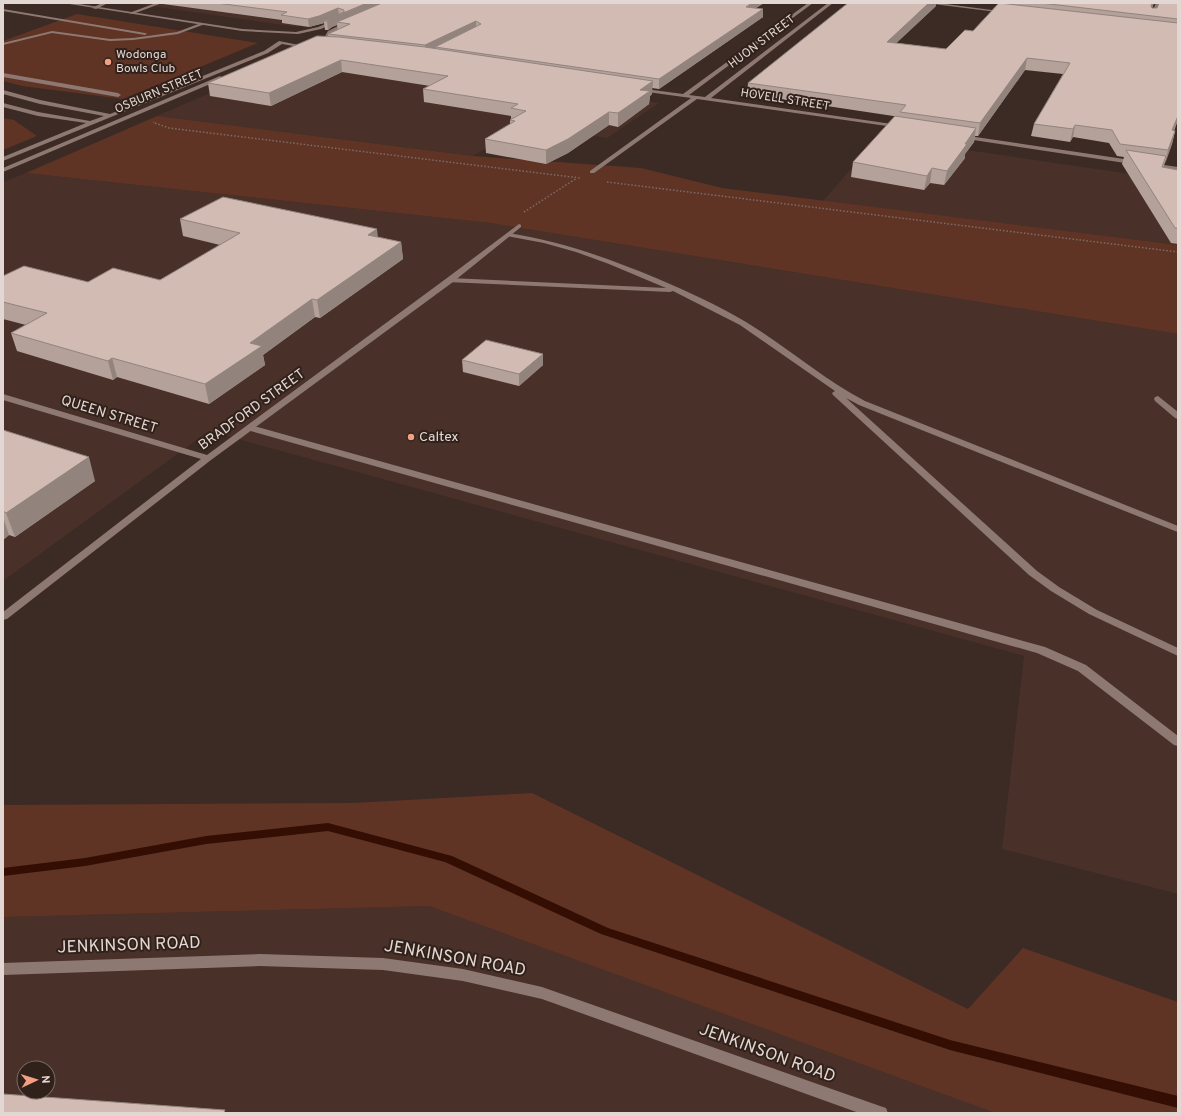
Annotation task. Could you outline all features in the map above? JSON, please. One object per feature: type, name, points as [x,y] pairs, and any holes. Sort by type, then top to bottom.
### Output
[{"type":"street","points":[[60,3],[242,30],[326,36]]},
{"type":"street","points":[[94,8],[106,3]]},
{"type":"street","points":[[131,13],[160,3]]},
{"type":"street","name":"HUON STREET","points":[[685,95],[811,3]]},
{"type":"street","name":"HUON STREET","points":[[707,98],[831,3]]},
{"type":"street","points":[[927,3],[1014,13]]},
{"type":"street","points":[[972,3],[1010,7]]},
{"type":"street","points":[[1151,18],[1158,3]]},
{"type":"street","points":[[3,10],[155,36]]},
{"type":"street","points":[[802,10],[808,10]]},
{"type":"street","points":[[814,11],[820,12]]},
{"type":"street","points":[[297,33],[323,27],[343,18]]},
{"type":"street","points":[[291,49],[320,43],[335,29],[355,20]]},
{"type":"street","points":[[3,44],[52,32],[110,40],[155,36],[178,33],[203,24]]},
{"type":"street","points":[[242,30],[267,38]]},
{"type":"street","points":[[775,30],[781,31]]},
{"type":"street","points":[[787,31],[794,32]]},
{"type":"street","name":"OSBURN STREET","points":[[3,159],[266,52],[280,42],[282,37],[297,33]]},
{"type":"street","points":[[274,40],[291,45],[325,45]]},
{"type":"street","points":[[246,67],[274,55]]},
{"type":"street","points":[[734,59],[741,60]]},
{"type":"street","points":[[748,60],[755,61]]},
{"type":"street","points":[[722,68],[729,69]]},
{"type":"street","points":[[736,70],[743,71]]},
{"type":"street","points":[[3,75],[118,95]]},
{"type":"street","name":"OSBURN STREET","points":[[3,170],[225,76]]},
{"type":"street","name":"HOVELL STREET","points":[[630,87],[903,128]]},
{"type":"street","points":[[3,92],[54,105],[109,115],[118,122]]},
{"type":"street","points":[[592,172],[696,97]]},
{"type":"street","points":[[3,105],[38,114],[89,123],[118,122]]},
{"type":"street","points":[[958,136],[1178,169]]},
{"type":"street","name":"BRADFORD STREET","points":[[3,617],[208,458],[450,280],[519,226]]},
{"type":"street","points":[[508,235],[547,241],[583,252],[691,295],[755,331],[820,378],[862,403],[1178,528]]},
{"type":"street","points":[[450,280],[656,288],[674,290],[691,295]]},
{"type":"street","points":[[820,378],[1033,573],[1061,593],[1093,612],[1178,652]]},
{"type":"street","name":"QUEEN STREET","points":[[3,397],[208,458]]},
{"type":"street","points":[[1158,399],[1178,416]]},
{"type":"street","points":[[250,428],[1041,650],[1082,668],[1178,742]]},
{"type":"street","name":"JENKINSON ROAD","points":[[3,970],[260,960],[383,964],[463,975],[542,993],[880,1113]]},
{"type":"path","points":[[153,122],[160,126],[169,128],[585,179]]},
{"type":"path","points":[[519,226],[520,217],[528,208],[577,178]]},
{"type":"path","points":[[601,181],[1178,252]]},
{"type":"shaded area","points":[[130,3],[357,3],[297,27]]},
{"type":"shaded area","name":"Wodonga Bowls Club","points":[[77,14],[258,43],[123,99],[22,86],[3,81],[3,41]]},
{"type":"shaded area","points":[[309,50],[659,103],[607,138],[526,124],[473,156],[157,116]]},
{"type":"shaded area","points":[[157,116],[473,156],[641,168],[722,188],[1178,245],[1178,334],[490,223],[26,173]]},
{"type":"shaded area","points":[[3,118],[14,120],[37,136],[3,150]]},
{"type":"shaded area","points":[[879,137],[1178,181],[1178,245],[823,201]]},
{"type":"shaded area","points":[[26,173],[490,223],[1178,334],[1178,894],[1002,849],[1024,656],[209,431],[3,581],[3,182]]},
{"type":"shaded area","points":[[532,793],[968,1009],[1023,948],[1178,1002],[1178,1113],[995,1113],[429,906],[3,917],[3,805],[354,803]]},
{"type":"shaded area","points":[[429,906],[995,1113],[3,1113],[3,917]]},
{"type":"building","points":[[216,3],[367,3],[324,21],[344,12],[344,10],[338,8],[308,19],[281,15],[287,12]]},
{"type":"building","points":[[382,3],[752,3],[746,7],[763,9],[659,79],[435,47],[481,24],[476,21],[425,45],[328,34],[350,24],[337,22]]},
{"type":"building","points":[[848,3],[929,3],[887,42],[946,49],[965,30],[973,31],[999,3],[1178,23],[1178,116],[1172,130],[1175,131],[1168,150],[1120,144],[1112,130],[1075,125],[1073,129],[1034,124],[1070,63],[1027,58],[980,123],[900,112],[906,105],[748,83]]},
{"type":"building","points":[[1041,3],[1152,3],[1152,8],[1157,8],[1159,3],[1178,3],[1178,19]]},
{"type":"building","points":[[317,36],[339,37],[425,47],[653,81],[640,90],[650,91],[618,113],[609,112],[568,139],[546,150],[485,139],[515,121],[510,120],[526,111],[511,108],[518,104],[423,89],[448,76],[341,60],[269,93],[208,83]]},
{"type":"building","points":[[895,116],[976,128],[965,144],[967,144],[947,171],[932,168],[927,176],[853,162]]},
{"type":"building","points":[[1126,150],[1166,156],[1162,167],[1178,170],[1178,228],[1175,228]]},
{"type":"building","points":[[223,197],[377,229],[368,235],[401,242],[317,300],[312,299],[250,343],[262,346],[205,384],[112,358],[108,361],[11,333],[47,313],[3,302],[3,276],[24,266],[88,282],[113,268],[160,280],[240,233],[180,219]]},
{"type":"building","points":[[486,340],[543,354],[519,374],[462,360]]},
{"type":"building","points":[[3,430],[89,457],[6,513],[3,511]]},
{"type":"building","points":[[3,1094],[16,1095],[16,1100],[56,1100],[56,1098],[225,1110],[224,1113],[3,1113]]},
{"type":"waterway","points":[[3,872],[85,862],[206,840],[328,827],[448,859],[605,931],[950,1045],[1178,1102]]},
{"type":"place","name":"Wodonga Bowls Club","points":[[108,62]]},
{"type":"place","name":"Caltex","points":[[411,437]]}]
